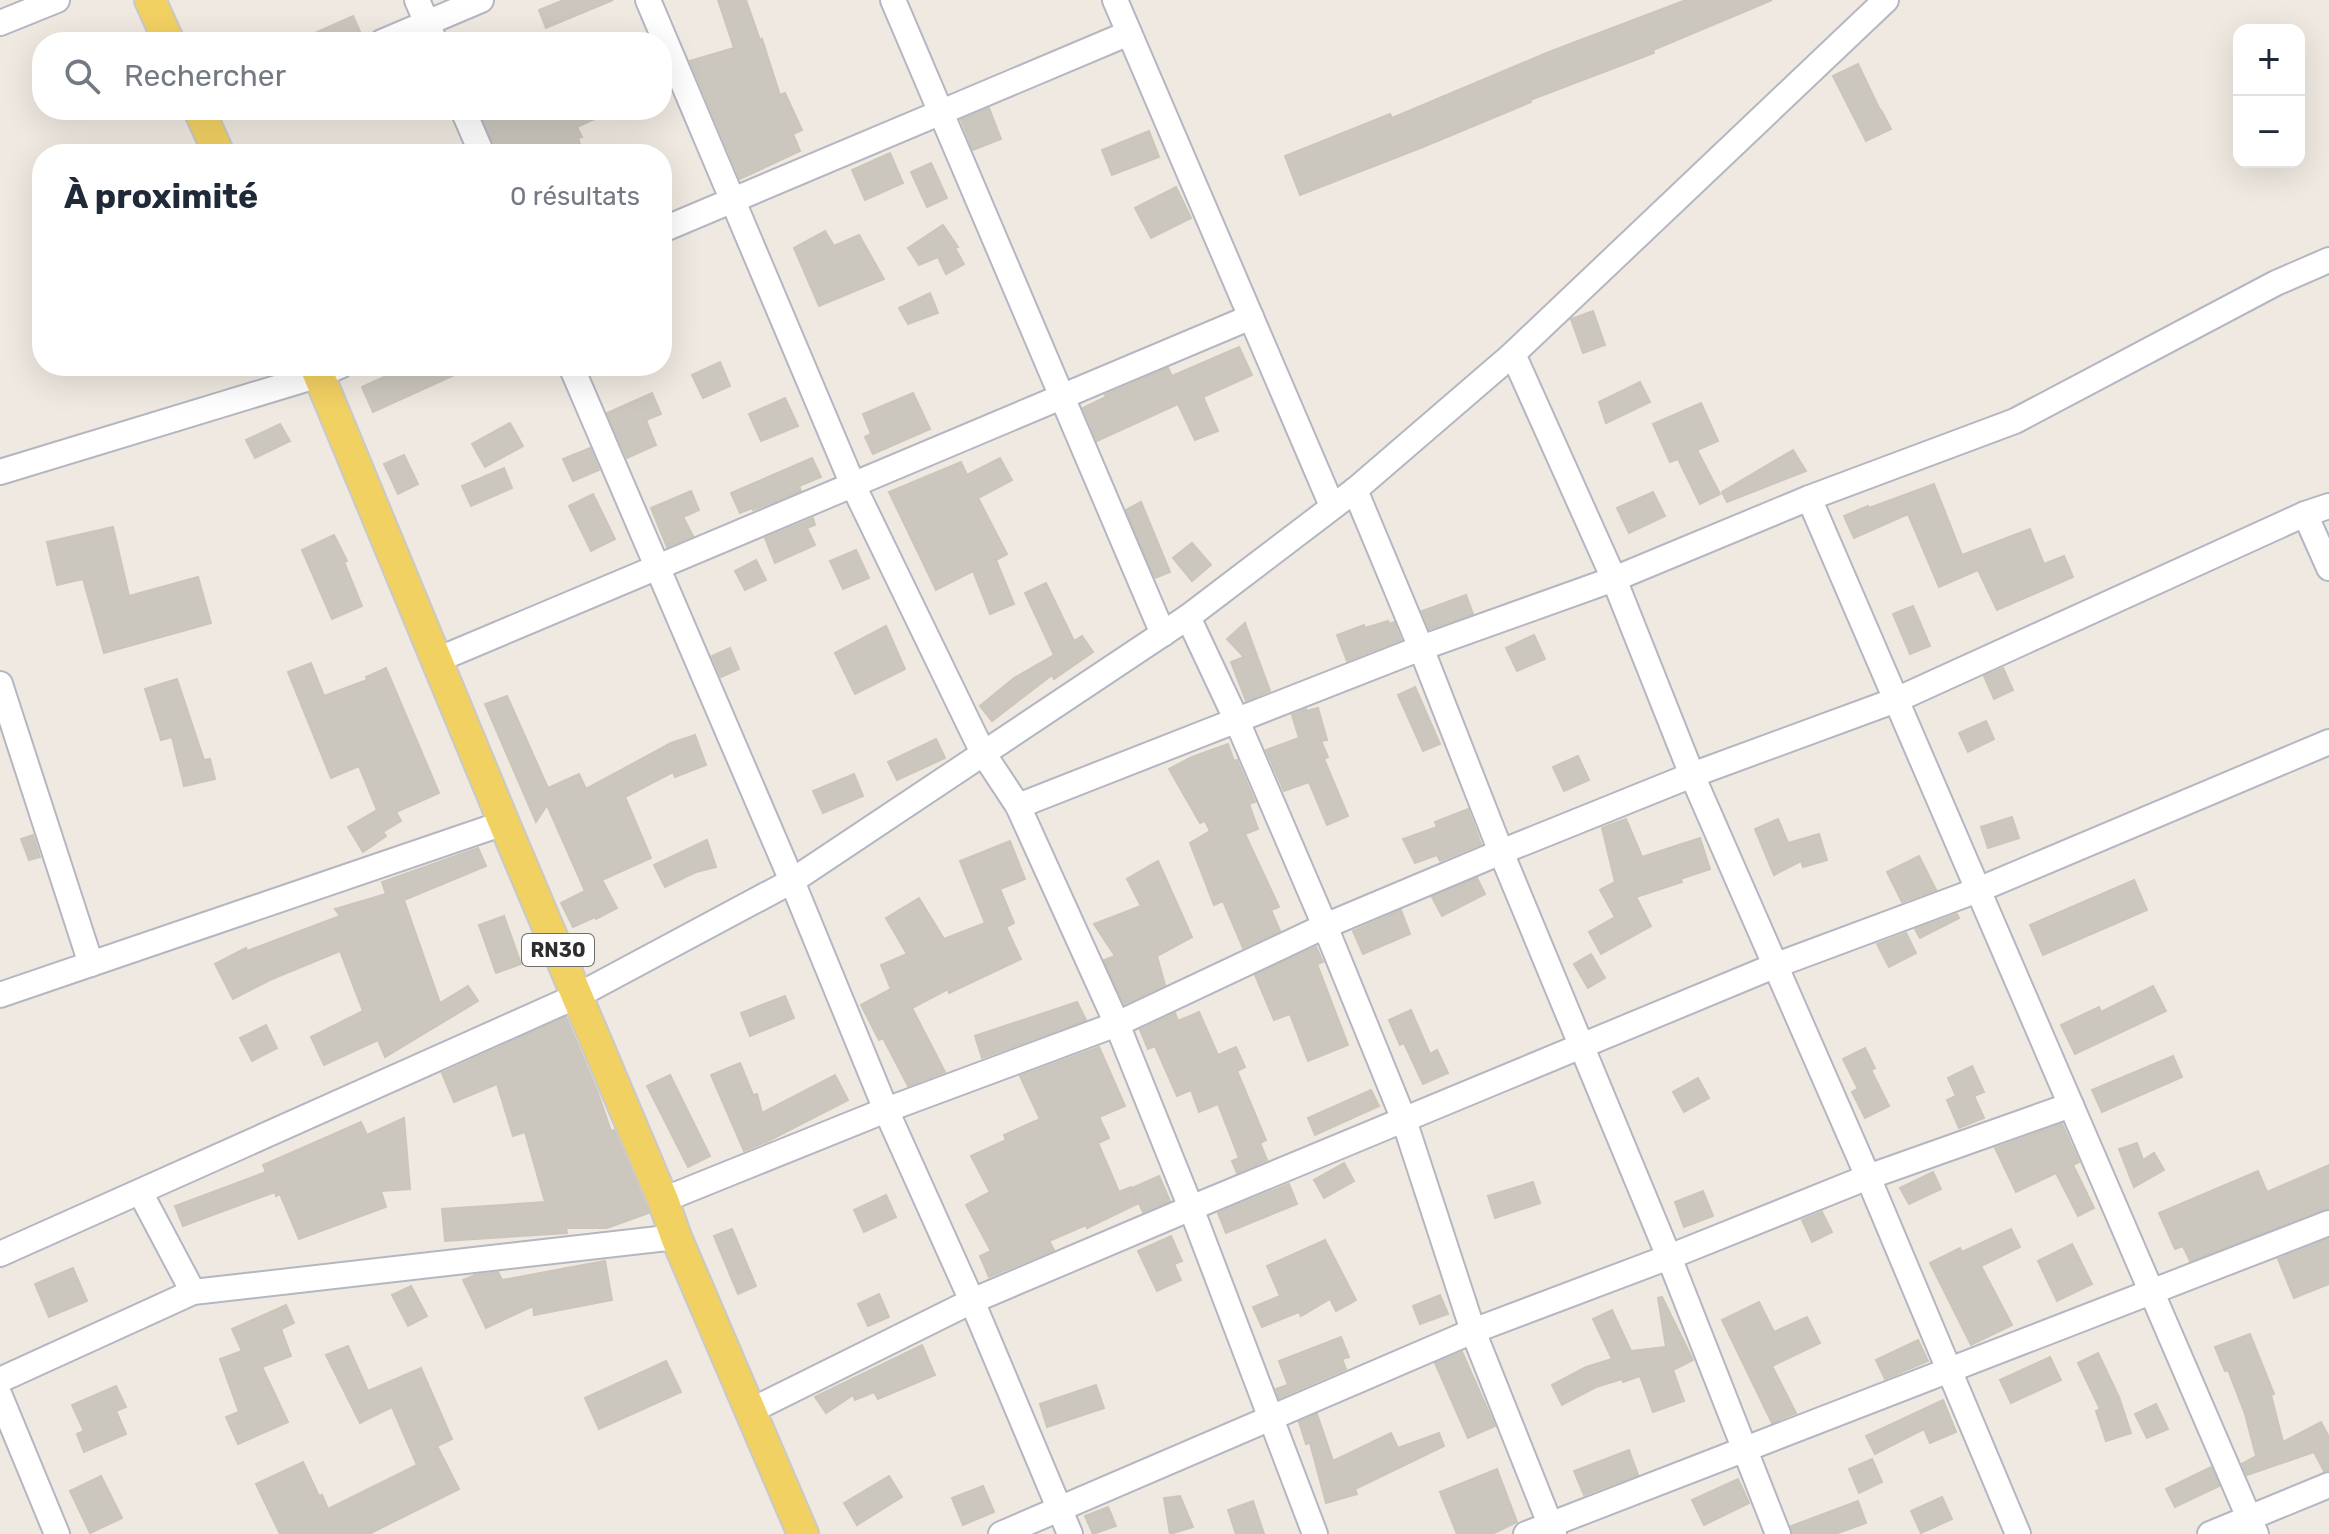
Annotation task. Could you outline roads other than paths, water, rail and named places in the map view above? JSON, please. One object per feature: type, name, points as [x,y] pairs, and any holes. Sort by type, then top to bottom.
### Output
[{"type":"main road","points":[[150,0],[164,32]]},
{"type":"main road","points":[[210,120],[216,144]]},
{"type":"main road","name":"RN30","points":[[328,376],[437,660],[676,1237],[803,1534]]},
{"type":"street","points":[[0,23],[57,0]]},
{"type":"street","points":[[417,0],[431,32],[481,0]]},
{"type":"street","points":[[648,0],[661,32]]},
{"type":"street","points":[[893,0],[1163,634]]},
{"type":"street","points":[[1115,0],[1332,506]]},
{"type":"street","points":[[0,1254],[577,996],[792,881],[1188,617],[1355,490],[1513,354],[1886,0]]},
{"type":"street","points":[[672,226],[1129,33]]},
{"type":"street","points":[[672,57],[853,485],[983,753],[1018,806],[1117,1024],[1315,1534]]},
{"type":"street","points":[[467,120],[478,144]]},
{"type":"street","points":[[1018,806],[1421,648],[1614,579],[1809,498],[2015,421],[2276,283],[2329,260]]},
{"type":"street","points":[[437,660],[1251,317]]},
{"type":"street","points":[[1513,354],[1614,579],[1692,775],[1868,1177],[2018,1534]]},
{"type":"street","points":[[0,472],[303,376]]},
{"type":"street","points":[[575,376],[792,881],[886,1110],[972,1301],[1070,1534]]},
{"type":"street","points":[[1355,490],[1669,1257],[1778,1534]]},
{"type":"street","points":[[1809,498],[2253,1526]]},
{"type":"street","points":[[663,1200],[886,1110],[1117,1024],[1325,926],[1501,852],[1692,775],[1896,700],[2305,514],[2329,506]]},
{"type":"street","points":[[2305,514],[2329,568]]},
{"type":"street","points":[[1188,617],[1237,721],[1404,1120],[1473,1331],[1552,1529]]},
{"type":"street","points":[[1,687],[91,964]]},
{"type":"street","points":[[750,1411],[972,1301],[1191,1208],[1774,966],[1978,890],[2329,742]]},
{"type":"street","points":[[0,995],[504,823]]},
{"type":"street","points":[[1001,1534],[1473,1331],[1868,1177],[2071,1105]]},
{"type":"street","points":[[140,1192],[193,1292]]},
{"type":"street","points":[[1526,1534],[1552,1529],[1743,1449],[2329,1223]]},
{"type":"street","points":[[0,1380],[193,1292],[676,1237]]},
{"type":"street","points":[[0,1396],[57,1534]]},
{"type":"street","points":[[2210,1534],[2253,1526],[2329,1485]]}]
